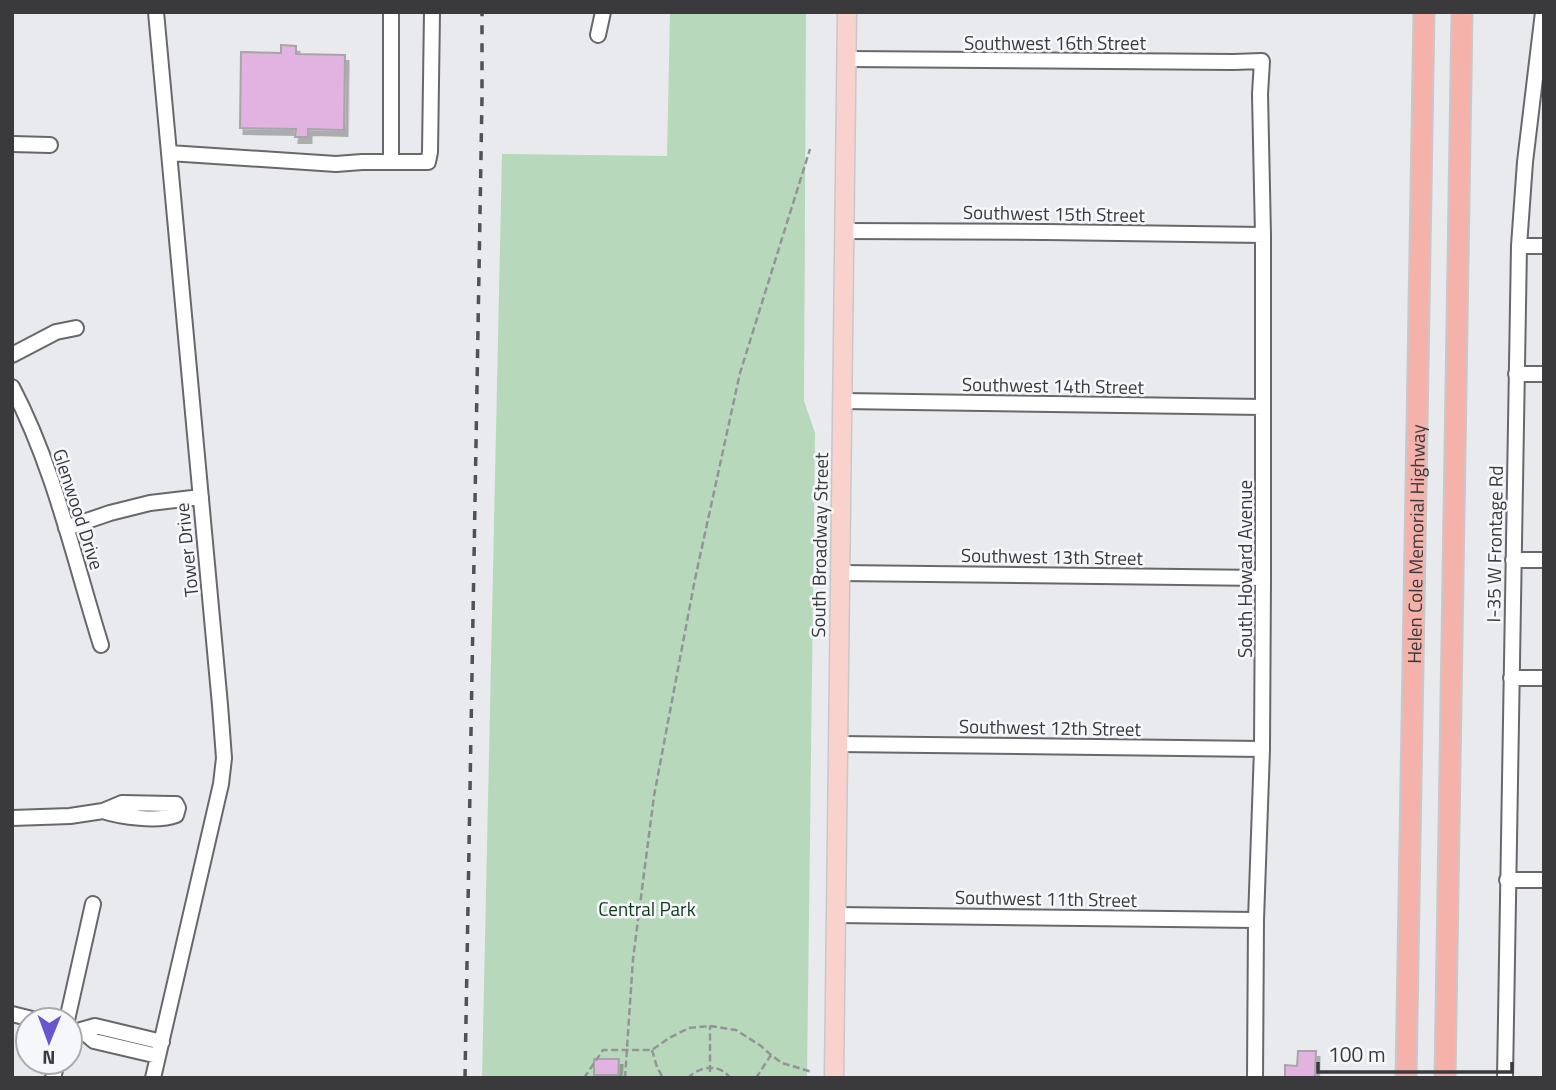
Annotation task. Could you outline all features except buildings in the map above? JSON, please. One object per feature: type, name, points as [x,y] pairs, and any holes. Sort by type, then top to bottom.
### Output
[{"type":"highway","points":[[1418,12],[1423,50]]},
{"type":"highway","name":"Helen Cole Memorial Highway","points":[[1406,1078],[1424,12]]},
{"type":"highway","name":"Helen Cole Memorial Highway","points":[[1445,1078],[1462,12]]},
{"type":"highway","points":[[1461,62],[1472,12]]},
{"type":"main road","name":"South Broadway Street","points":[[834,1078],[847,12]]},
{"type":"street","name":"Tower Drive","points":[[153,1078],[221,784],[224,758],[156,12]]},
{"type":"street","points":[[391,12],[391,162]]},
{"type":"street","points":[[169,153],[336,164],[428,162],[432,12]]},
{"type":"street","points":[[598,35],[603,12]]},
{"type":"street","name":"I-35 W Frontage Rd","points":[[1504,1078],[1519,246],[1521,208],[1537,118],[1543,12]]},
{"type":"street","name":"Southwest 16th Street","points":[[847,60],[1262,61]]},
{"type":"street","name":"South Howard Avenue","points":[[1255,1078],[1256,920],[1262,749],[1262,61]]},
{"type":"street","points":[[12,144],[50,145]]},
{"type":"street","name":"Southwest 15th Street","points":[[844,231],[1263,235]]},
{"type":"street","points":[[1519,246],[1544,246]]},
{"type":"street","points":[[12,355],[56,332],[76,328]]},
{"type":"street","points":[[1517,374],[1544,374]]},
{"type":"street","name":"Glenwood Drive","points":[[12,387],[35,438],[102,645]]},
{"type":"street","name":"Southwest 14th Street","points":[[842,401],[1263,407]]},
{"type":"street","points":[[66,528],[150,503],[201,497]]},
{"type":"street","points":[[1513,560],[1544,560]]},
{"type":"street","name":"Southwest 13th Street","points":[[840,573],[1263,578]]},
{"type":"street","points":[[1511,678],[1544,678]]},
{"type":"street","name":"Southwest 12th Street","points":[[838,744],[1262,749]]},
{"type":"street","points":[[12,818],[70,816],[103,811]]},
{"type":"street","points":[[1507,880],[1544,880]]},
{"type":"street","points":[[70,1006],[93,904]]},
{"type":"street","name":"Southwest 11th Street","points":[[836,915],[1256,920]]},
{"type":"street","points":[[84,1028],[96,1026],[160,1049]]},
{"type":"path","points":[[625,1078],[633,959],[654,796],[695,579],[740,373],[810,149]]},
{"type":"path","points":[[584,1078],[603,1051],[653,1050],[689,1028],[710,1026],[736,1030],[782,1063],[812,1072]]},
{"type":"path","points":[[710,1026],[710,1070]]},
{"type":"path","points":[[653,1050],[663,1078]]},
{"type":"path","points":[[755,1078],[771,1055]]},
{"type":"path","points":[[688,1078],[694,1072],[710,1070],[726,1073],[730,1078]]},
{"type":"green space","name":"Central Park","points":[[670,12],[806,12],[804,401],[815,433],[807,1078],[482,1078],[502,154],[667,156]]},
{"type":"railway","points":[[465,1078],[482,12]]}]
